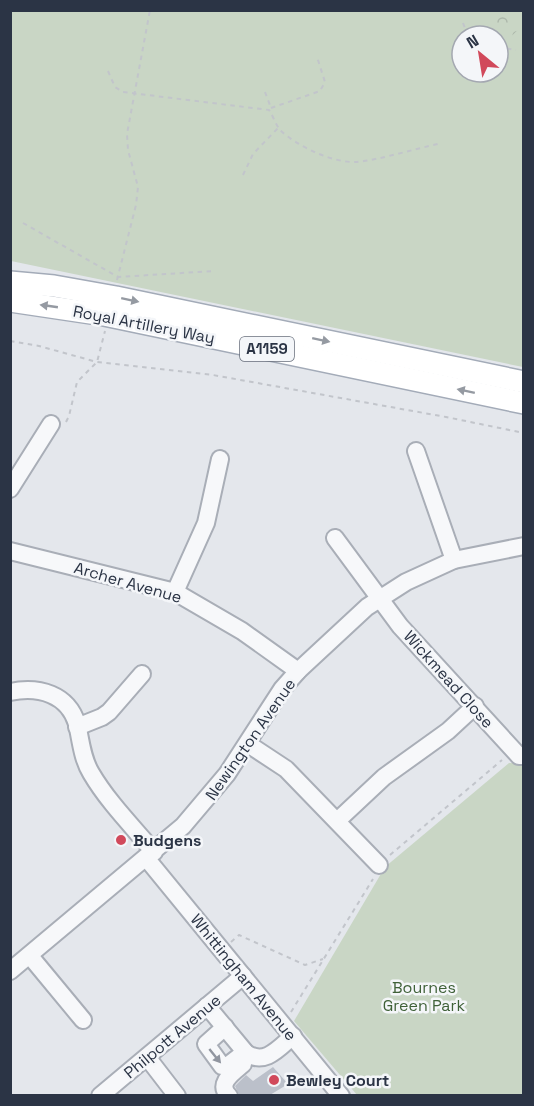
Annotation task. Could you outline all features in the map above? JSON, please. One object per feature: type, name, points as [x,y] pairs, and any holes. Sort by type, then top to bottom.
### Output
[{"type":"main road","name":"Royal Artillery Way","points":[[10,282],[54,286],[116,297],[524,382]]},
{"type":"main road","name":"Royal Artillery Way","points":[[10,301],[104,315],[524,403]]},
{"type":"street","points":[[10,489],[51,423]]},
{"type":"street","points":[[416,451],[454,560]]},
{"type":"street","points":[[175,592],[206,523],[220,459]]},
{"type":"street","name":"Wickmead Close","points":[[335,538],[400,626],[518,753]]},
{"type":"street","name":"Newington Avenue","points":[[10,971],[183,826],[205,803],[248,744],[282,689],[298,671],[378,598],[454,560],[524,546]]},
{"type":"street","name":"Archer Avenue","points":[[10,551],[175,592],[242,631],[298,671]]},
{"type":"street","points":[[77,726],[109,712],[142,674]]},
{"type":"street","name":"Whittingham Avenue","points":[[10,692],[40,690],[59,698],[72,713],[87,767],[93,777],[222,950],[340,1095]]},
{"type":"street","points":[[337,821],[384,777],[448,731],[475,706]]},
{"type":"street","points":[[248,744],[286,769],[379,864]]},
{"type":"street","points":[[30,956],[83,1020]]},
{"type":"street","name":"Philpott Avenue","points":[[100,1095],[243,976]]},
{"type":"street","points":[[207,1006],[249,1055],[260,1059],[267,1057],[288,1030]]},
{"type":"street","points":[[225,1027],[206,1044],[222,1066],[227,1066],[249,1055]]},
{"type":"street","points":[[228,1095],[224,1086],[227,1078],[249,1055]]},
{"type":"street","points":[[147,1057],[177,1095]]},
{"type":"path","points":[[118,277],[136,205],[138,187],[128,150],[127,134],[150,10]]},
{"type":"path","points":[[510,49],[516,50]]},
{"type":"path","points":[[108,71],[118,91],[270,109],[320,91],[325,82],[317,57]]},
{"type":"path","points":[[265,92],[278,128],[315,153],[356,162],[438,144]]},
{"type":"path","points":[[243,175],[253,154],[278,128]]},
{"type":"path","points":[[23,223],[118,277],[214,272]]},
{"type":"path","points":[[51,423],[65,422],[69,416],[76,382],[96,362],[106,328]]},
{"type":"path","points":[[10,341],[39,346],[96,362],[213,375],[524,433]]},
{"type":"path","points":[[288,1030],[324,959],[373,878],[379,864],[518,753]]},
{"type":"path","points":[[222,950],[239,935],[304,964],[324,959]]},
{"type":"green space","points":[[11,11],[523,11],[523,367],[11,261]]},
{"type":"green space","points":[[501,11],[523,11],[520,27],[510,37],[510,24],[479,24]]},
{"type":"green space","name":"Bournes Green Park","points":[[509,763],[523,763],[523,1095],[357,1095],[294,1021],[385,867]]},
{"type":"building","name":"Bewley Court","points":[[273,1067],[288,1084],[270,1095],[239,1095],[235,1086],[246,1075],[253,1081]]},
{"type":"place","name":"Budgens","points":[[121,840]]},
{"type":"place","name":"Bewley Court","points":[[274,1080]]}]
